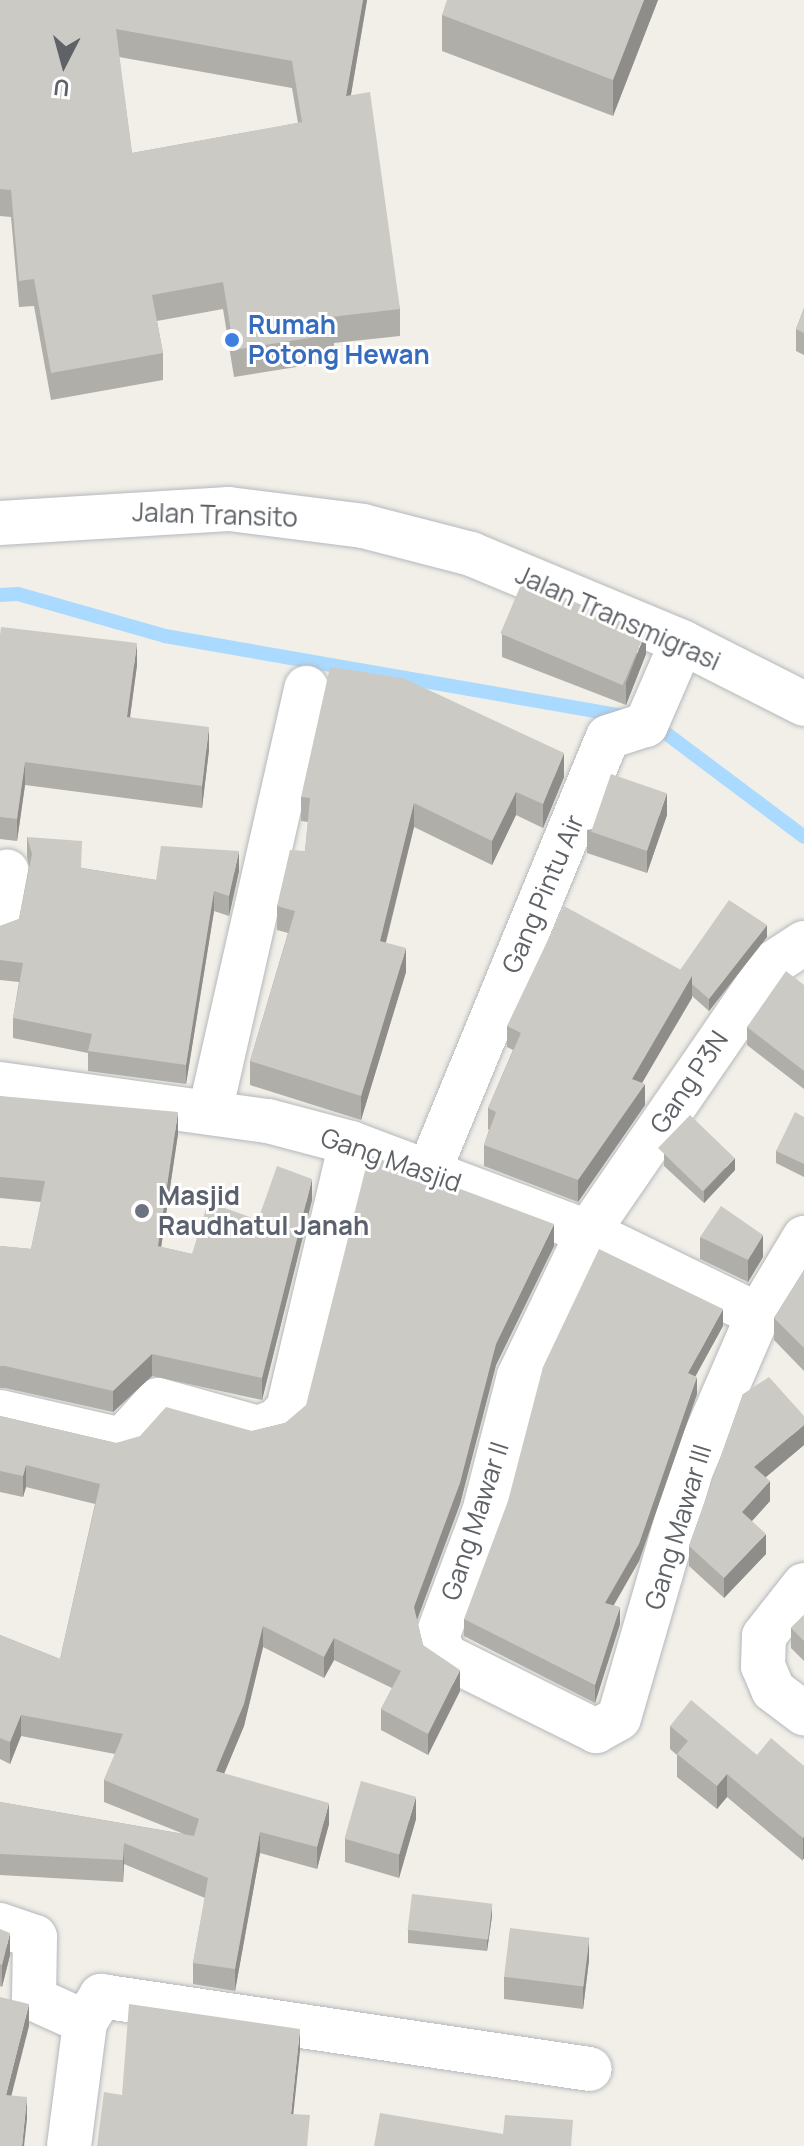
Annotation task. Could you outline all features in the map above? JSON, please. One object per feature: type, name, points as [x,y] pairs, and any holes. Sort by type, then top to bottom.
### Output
[{"type":"street","name":"Jalan Transito","points":[[0,523],[229,509],[429,541]]},
{"type":"street","name":"Jalan Transmigrasi","points":[[429,541],[682,642],[804,704]]},
{"type":"street","name":"Gang Pintu Air","points":[[429,1171],[608,737],[650,719],[682,642]]},
{"type":"street","points":[[210,1112],[306,688]]},
{"type":"street","points":[[0,923],[7,871]]},
{"type":"street","name":"Gang P3N","points":[[588,1232],[772,964],[804,943]]},
{"type":"street","name":"Gang Masjid","points":[[0,1084],[210,1112],[351,1143],[588,1232],[758,1315]]},
{"type":"street","points":[[0,1412],[122,1440],[158,1400],[258,1428],[288,1409],[351,1143]]},
{"type":"street","name":"Gang Mawar II","points":[[588,1232],[519,1376],[484,1512],[437,1637],[445,1656],[596,1731]]},
{"type":"street","name":"Gang Mawar III","points":[[596,1731],[614,1723],[624,1708],[691,1470],[758,1315],[804,1238]]},
{"type":"street","points":[[804,1585],[764,1636],[763,1666],[773,1690],[804,1713]]},
{"type":"street","points":[[0,1925],[35,1937],[34,1999],[85,2022]]},
{"type":"street","points":[[69,2146],[85,2022],[93,2001],[114,1995],[590,2069]]},
{"type":"building","points":[[0,0],[363,0],[346,96],[370,92],[400,309],[331,317],[334,334],[234,350],[223,282],[152,295],[163,353],[51,373],[34,279],[19,281],[11,190],[0,189]],"holes":[[[116,29],[292,61],[302,122],[132,153]]]},
{"type":"building","points":[[447,0],[644,0],[613,80],[442,15]]},
{"type":"building","points":[[804,308],[804,333],[796,329]]},
{"type":"building","points":[[523,580],[645,632],[623,685],[500,633]]},
{"type":"building","points":[[1,627],[137,643],[127,717],[209,727],[202,786],[25,762],[17,819],[0,817]]},
{"type":"building","points":[[330,667],[403,678],[564,753],[543,804],[516,792],[492,841],[414,803],[380,941],[406,948],[361,1096],[250,1061],[295,911],[277,906],[290,850],[305,851],[310,798],[301,797]]},
{"type":"building","points":[[611,774],[667,793],[647,851],[591,832]]},
{"type":"building","points":[[27,837],[82,841],[81,868],[156,880],[161,846],[239,851],[229,896],[214,891],[186,1065],[88,1051],[92,1034],[13,1018],[23,963],[0,960],[0,926],[19,919],[32,854]]},
{"type":"building","points":[[729,900],[767,925],[709,999],[692,984],[692,976],[680,970]]},
{"type":"building","points":[[564,906],[692,976],[632,1079],[645,1084],[578,1180],[484,1145],[496,1112],[488,1108],[521,1033],[507,1026]]},
{"type":"building","points":[[786,971],[804,985],[804,1071],[747,1027]]},
{"type":"building","points":[[0,1096],[178,1112],[158,1246],[192,1254],[208,1202],[258,1220],[277,1166],[312,1179],[262,1378],[152,1354],[113,1391],[0,1366],[0,1246],[31,1249],[45,1181],[0,1177]]},
{"type":"building","points":[[795,1112],[804,1117],[804,1164],[776,1151]]},
{"type":"building","points":[[690,1115],[735,1158],[703,1191],[658,1148]]},
{"type":"building","points":[[369,1155],[554,1224],[496,1344],[460,1483],[414,1607],[423,1645],[460,1670],[428,1734],[381,1709],[401,1671],[334,1638],[324,1657],[263,1626],[244,1704],[216,1771],[329,1803],[317,1847],[260,1832],[235,1969],[193,1963],[208,1878],[124,1843],[123,1860],[0,1854],[0,1802],[194,1836],[199,1819],[104,1780],[123,1734],[21,1715],[10,1742],[0,1738],[0,1635],[60,1659],[100,1484],[26,1465],[23,1476],[0,1471],[0,1416],[116,1443],[140,1436],[166,1407],[252,1431],[285,1423],[306,1405]]},
{"type":"building","points":[[721,1206],[763,1235],[748,1260],[700,1237]]},
{"type":"building","points":[[599,1249],[723,1309],[688,1373],[697,1377],[639,1544],[605,1603],[620,1607],[595,1685],[464,1619],[508,1501],[543,1367]]},
{"type":"building","points":[[804,1270],[804,1348],[774,1318]]},
{"type":"building","points":[[769,1377],[804,1416],[804,1425],[754,1467],[770,1481],[742,1512],[766,1534],[724,1578],[689,1546],[743,1394]]},
{"type":"building","points":[[804,1615],[804,1641],[791,1628]]},
{"type":"building","points":[[691,1700],[757,1755],[771,1738],[804,1766],[803,1838],[727,1774],[717,1786],[677,1754],[688,1741],[670,1726]]},
{"type":"building","points":[[361,1781],[416,1797],[399,1854],[344,1839]]},
{"type":"building","points":[[412,1894],[492,1904],[488,1940],[408,1930]]},
{"type":"building","points":[[510,1928],[589,1938],[583,1986],[504,1977]]},
{"type":"building","points":[[0,1929],[10,1933],[2,1965],[0,1964]]},
{"type":"building","points":[[0,1997],[29,2004],[6,2095],[27,2097],[22,2146],[0,2146]]},
{"type":"building","points":[[129,2004],[300,2029],[291,2114],[310,2115],[307,2146],[97,2146],[104,2092],[122,2095]]},
{"type":"building","points":[[380,2113],[503,2134],[505,2115],[573,2120],[571,2146],[374,2146]]},
{"type":"waterway","points":[[0,595],[18,594],[165,636],[627,717]]},
{"type":"waterway","points":[[651,722],[804,837]]},
{"type":"place","name":"Rumah Potong Hewan","points":[[232,340]]},
{"type":"place","name":"Masjid Raudhatul Janah","points":[[142,1211]]}]
